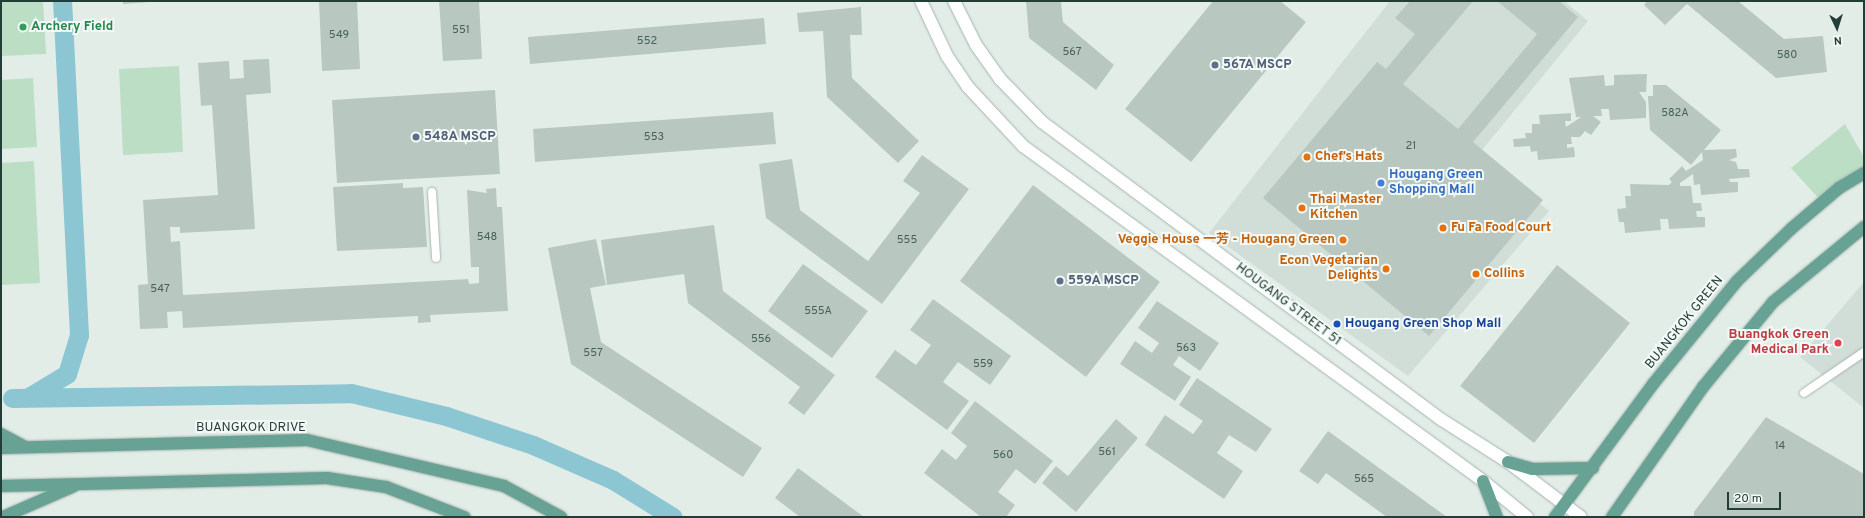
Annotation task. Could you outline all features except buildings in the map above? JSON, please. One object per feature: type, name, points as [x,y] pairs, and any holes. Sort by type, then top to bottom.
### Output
[{"type":"main road","name":"BUANGKOK GREEN","points":[[1555,517],[1593,468],[1653,384],[1737,281],[1792,228],[1839,188],[1864,173]]},
{"type":"main road","points":[[1612,517],[1703,387],[1773,302],[1864,227]]},
{"type":"main road","points":[[1,434],[24,446]]},
{"type":"main road","name":"BUANGKOK DRIVE","points":[[1,448],[24,446],[307,440],[504,486],[561,517]]},
{"type":"main road","points":[[1508,462],[1532,469],[1593,468]]},
{"type":"main road","points":[[1,486],[85,482],[327,478],[386,487],[464,517]]},
{"type":"main road","points":[[1483,481],[1497,517]]},
{"type":"main road","points":[[3,517],[29,503],[85,482]]},
{"type":"street","points":[[921,1],[947,56],[968,87],[1023,146],[1483,481],[1527,517]]},
{"type":"street","name":"HOUGANG STREET 51","points":[[954,1],[976,45],[1000,79],[1042,122],[1442,420],[1508,462],[1581,517]]},
{"type":"lane","points":[[432,192],[436,258]]},
{"type":"lane","points":[[1804,392],[1864,352]]},
{"type":"shaded area","name":"Hougang Green Shopping Mall","points":[[1390,1],[1564,1],[1588,21],[1478,155],[1549,211],[1408,376],[1209,233]]},
{"type":"shaded area","name":"Buangkok Green Medical Park","points":[[1864,282],[1864,408],[1800,357]]},
{"type":"green space","name":"Archery Field","points":[[1,1],[43,1],[46,54],[1,56]]},
{"type":"green space","points":[[179,66],[183,152],[123,155],[119,69]]},
{"type":"green space","points":[[33,78],[37,147],[1,149],[1,80]]},
{"type":"green space","points":[[1845,124],[1864,157],[1864,171],[1821,201],[1791,168]]},
{"type":"green space","points":[[34,161],[40,283],[1,285],[1,163]]},
{"type":"waterway","points":[[29,397],[67,374],[79,335],[62,1]]},
{"type":"waterway","points":[[12,398],[351,393],[446,416],[533,445],[613,480],[673,517]]},
{"type":"place","name":"Archery Field","points":[[23,27]]},
{"type":"place","name":"567A MSCP","points":[[1215,65]]},
{"type":"place","name":"548A MSCP","points":[[416,137]]},
{"type":"place","name":"Chef’s Hats","points":[[1307,157]]},
{"type":"place","name":"Hougang Green Shopping Mall","points":[[1381,183]]},
{"type":"place","name":"Thai Master Kitchen","points":[[1302,208]]},
{"type":"place","name":"Fu Fa Food Court","points":[[1443,228]]},
{"type":"place","name":"Veggie House 一芳 - Hougang Green","points":[[1343,240]]},
{"type":"place","name":"Econ Vegetarian Delights","points":[[1386,269]]},
{"type":"place","name":"Collins","points":[[1476,274]]},
{"type":"place","name":"559A MSCP","points":[[1060,281]]},
{"type":"place","name":"Hougang Green Shop Mall","points":[[1337,324]]},
{"type":"place","name":"Buangkok Green Medical Park","points":[[1838,343]]}]
